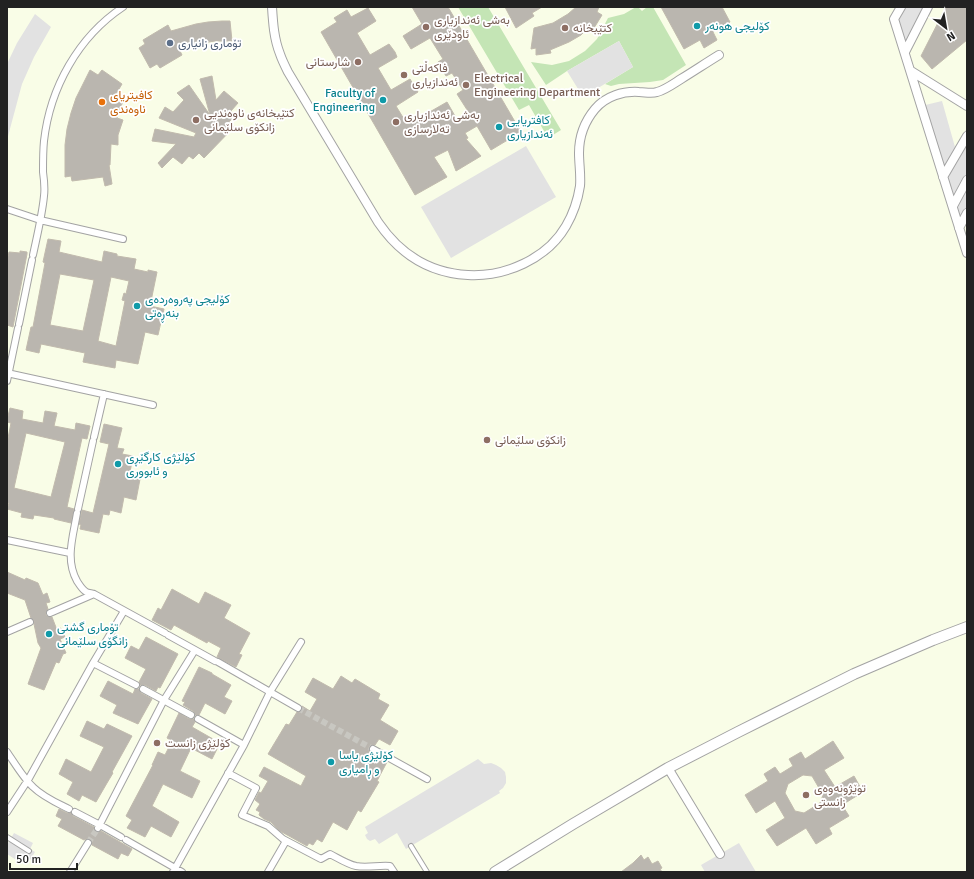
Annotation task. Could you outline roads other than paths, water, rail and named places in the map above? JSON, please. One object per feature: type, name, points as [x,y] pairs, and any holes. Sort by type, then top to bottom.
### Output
[{"type":"street","points":[[7,381],[45,194],[43,168],[44,141],[53,99],[66,69],[76,55],[97,29],[108,18],[123,7]]},
{"type":"street","points":[[272,7],[273,24],[278,46],[288,72],[386,234],[416,259],[436,269],[463,274],[488,274],[516,267],[539,254],[557,239],[570,219],[578,194],[580,177],[579,147],[582,132],[590,115],[599,104],[622,93],[657,92],[670,86],[719,55]]},
{"type":"street","points":[[901,7],[894,19],[967,253]]},
{"type":"street","points":[[905,52],[928,7]]},
{"type":"street","points":[[911,71],[967,106]]},
{"type":"street","points":[[943,177],[967,136]]},
{"type":"street","points":[[952,206],[967,180]]},
{"type":"street","points":[[7,210],[40,220],[123,239]]},
{"type":"street","points":[[959,228],[967,213]]},
{"type":"street","points":[[8,373],[152,405]]},
{"type":"street","points":[[104,394],[77,512],[70,553],[76,579],[85,591],[94,594],[167,634],[298,708]]},
{"type":"street","points":[[7,540],[70,553]]},
{"type":"street","points":[[50,613],[94,594]]},
{"type":"street","points":[[7,812],[28,780],[93,662],[124,611]]},
{"type":"street","points":[[7,632],[30,622]]},
{"type":"street","points":[[495,872],[668,768],[854,674],[967,627]]},
{"type":"street","points":[[174,870],[244,746],[270,692],[301,642]]},
{"type":"street","points":[[99,826],[164,700],[195,650]]},
{"type":"street","points":[[93,662],[136,685]]},
{"type":"street","points":[[143,689],[191,715]]},
{"type":"street","points":[[198,719],[244,746]]},
{"type":"street","points":[[374,749],[427,779]]},
{"type":"street","points":[[7,752],[34,788],[51,800],[124,838],[174,870],[182,872]]},
{"type":"street","points":[[668,768],[720,854]]},
{"type":"street","points":[[228,773],[256,788],[242,815],[268,826],[286,841],[321,860],[330,854],[355,866],[390,866],[394,872]]},
{"type":"street","points":[[270,870],[286,841]]},
{"type":"street","points":[[70,872],[88,843]]},
{"type":"lane","points":[[7,837],[29,851]]},
{"type":"lane","points":[[411,846],[427,872]]},
{"type":"tunnel","points":[[298,708],[373,749]]},
{"type":"tunnel","points":[[88,843],[98,828]]},
{"type":"place","name":"کۆلیجی هونەر","points":[[697,26]]},
{"type":"place","name":"بەشی ئەندازیاری ئاودێری","points":[[426,27]]},
{"type":"place","name":"کتێبخانە","points":[[565,28]]},
{"type":"place","name":"تۆماری زانیاری","points":[[170,43]]},
{"type":"place","name":"شارستانی","points":[[358,62]]},
{"type":"place","name":"فاکەڵتی ئەندازیاری","points":[[404,75]]},
{"type":"place","name":"Electrical Engineering Department","points":[[466,85]]},
{"type":"place","name":"Faculty of Engineering","points":[[383,100]]},
{"type":"place","name":"کافیتریای ناوەندی","points":[[102,102]]},
{"type":"place","name":"کتێبخانەی ناوەندیی زانکۆی سلێمانی","points":[[196,120]]},
{"type":"place","name":"بەشی ئەندازیاری تەلارسازی","points":[[396,122]]},
{"type":"place","name":"کافتریایی ئەندازیاری","points":[[499,127]]},
{"type":"place","name":"کۆلیجی پەروەردەی بنەڕەتی","points":[[137,306]]},
{"type":"place","name":"زانکۆی سلێمانی","points":[[487,440]]},
{"type":"place","name":"كۆلێژی كارگێڕی و ئابووری","points":[[118,464]]},
{"type":"place","name":"تۆماری گشتی زانگۆی سلێمانی","points":[[49,634]]},
{"type":"place","name":"کۆلێژی زانست","points":[[157,743]]},
{"type":"place","name":"کۆلێژی یاسا و ڕامیاری","points":[[331,762]]},
{"type":"place","name":"توێژونەوەی زانستی","points":[[806,795]]}]
